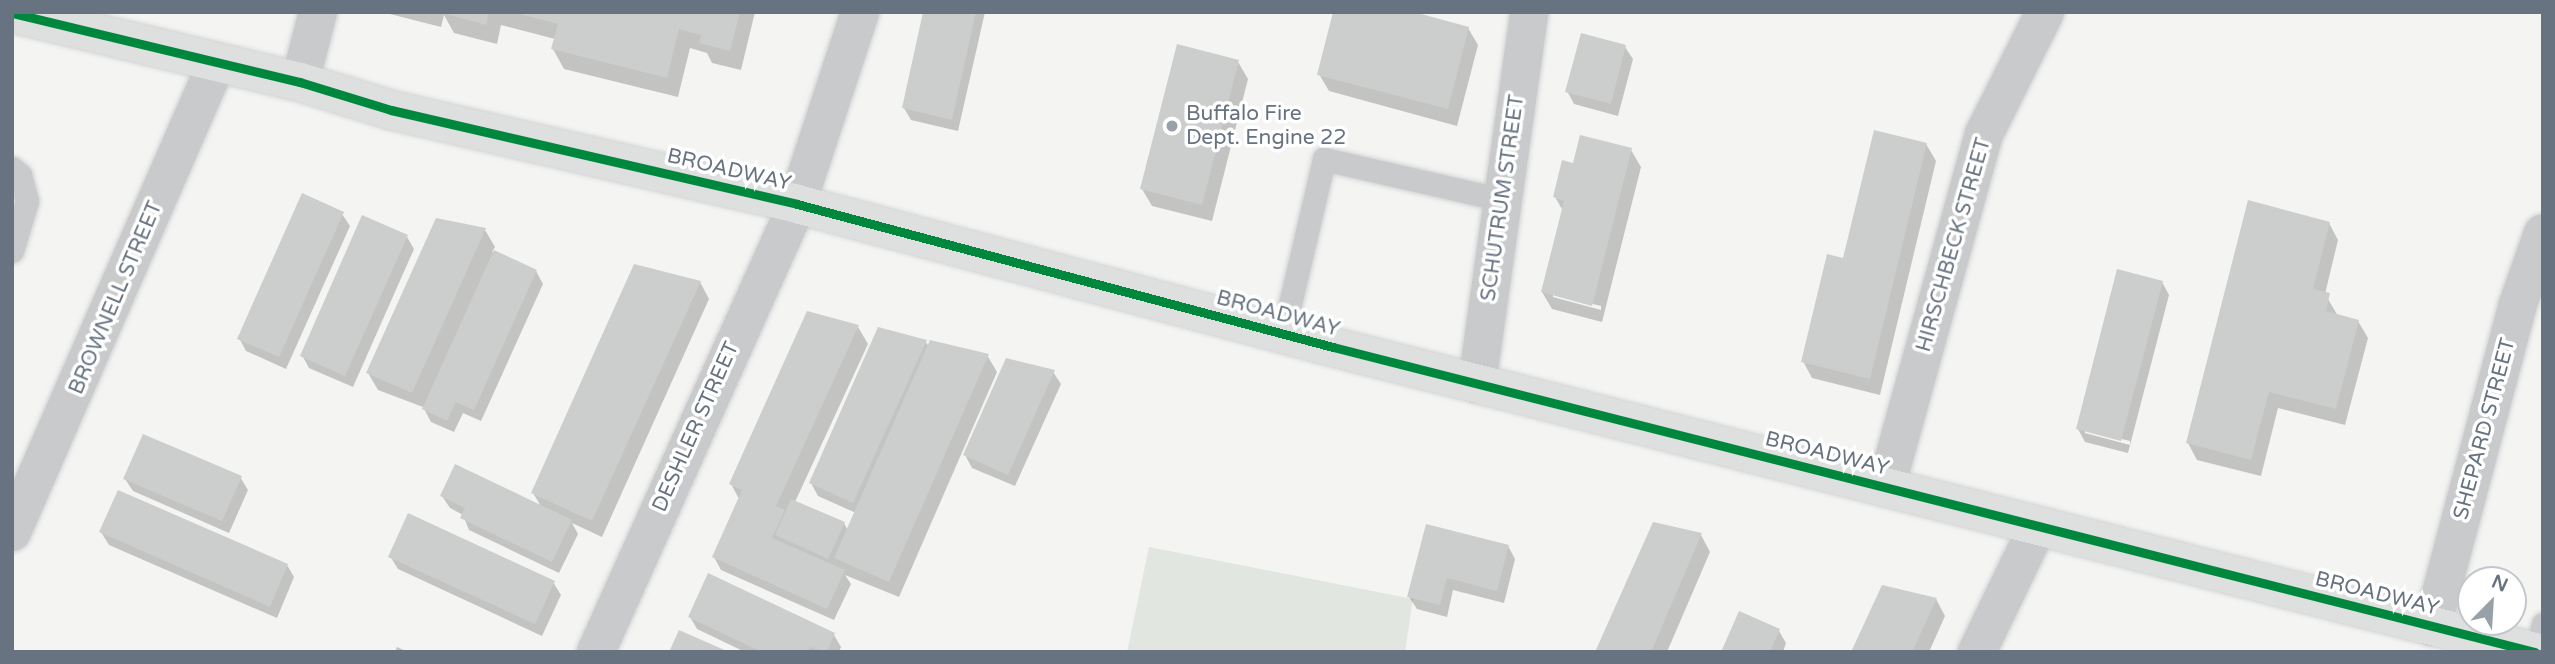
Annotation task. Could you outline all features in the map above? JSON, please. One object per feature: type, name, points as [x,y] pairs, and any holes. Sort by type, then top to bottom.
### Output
[{"type":"main road","name":"BROADWAY","points":[[12,13],[300,82],[391,110],[797,204],[1283,334],[2535,652]]},
{"type":"street","points":[[300,82],[318,12]]},
{"type":"street","name":"DESHLER STREET","points":[[596,652],[797,204],[860,12]]},
{"type":"street","name":"SCHUTRUM STREET","points":[[1477,384],[1530,12]]},
{"type":"street","name":"HIRSCHBECK STREET","points":[[1886,487],[1984,134],[2045,12]]},
{"type":"street","name":"BROWNELL STREET","points":[[12,532],[217,62]]},
{"type":"street","name":"SHEPARD STREET","points":[[2432,627],[2517,307],[2543,233]]},
{"type":"street","points":[[1977,652],[2038,526]]},
{"type":"lane","points":[[1283,334],[1324,159],[1503,200]]},
{"type":"lane","points":[[12,168],[20,175],[27,201],[12,251]]},
{"type":"lane","points":[[2535,652],[2543,624]]},
{"type":"shaded area","points":[[1149,547],[1413,599],[1405,652],[1127,652]]},
{"type":"building","points":[[439,12],[489,12],[486,25]]},
{"type":"building","points":[[740,12],[730,51],[699,43],[701,35],[679,29],[667,78],[551,49],[558,24],[516,13]]},
{"type":"building","points":[[923,12],[976,12],[952,120],[902,108]]},
{"type":"building","points":[[1333,12],[1414,12],[1469,27],[1448,109],[1317,75]]},
{"type":"building","points":[[1581,33],[1626,45],[1611,104],[1565,92]]},
{"type":"building","points":[[1177,44],[1239,60],[1202,205],[1140,189]]},
{"type":"building","points":[[1874,130],[1927,143],[1870,379],[1801,362],[1827,254],[1843,258]]},
{"type":"building","points":[[1580,135],[1632,148],[1592,306],[1541,292],[1564,201],[1553,197],[1562,160],[1573,163]]},
{"type":"building","points":[[302,193],[344,212],[279,357],[237,339]]},
{"type":"building","points":[[2248,200],[2330,222],[2313,289],[2330,293],[2326,311],[2359,320],[2336,409],[2269,392],[2251,460],[2186,443]]},
{"type":"building","points":[[362,215],[408,235],[345,376],[300,356]]},
{"type":"building","points":[[436,218],[486,228],[412,393],[366,373]]},
{"type":"building","points":[[494,250],[537,270],[474,410],[456,402],[447,421],[422,409]]},
{"type":"building","points":[[634,264],[701,281],[592,521],[531,493]]},
{"type":"building","points":[[2117,269],[2163,281],[2121,441],[2076,429]]},
{"type":"building","points":[[807,311],[859,325],[776,506],[785,510],[772,538],[845,570],[827,609],[712,557],[742,490],[729,484]]},
{"type":"building","points":[[878,327],[927,340],[853,503],[809,483]]},
{"type":"building","points":[[930,340],[989,354],[889,582],[834,558]]},
{"type":"building","points":[[1006,358],[1055,370],[1008,475],[963,455]]},
{"type":"building","points":[[143,434],[242,476],[222,521],[123,479]]},
{"type":"building","points":[[455,464],[572,520],[552,562],[460,518],[465,508],[440,496]]},
{"type":"building","points":[[118,490],[288,564],[270,607],[99,532]]},
{"type":"building","points":[[791,499],[845,522],[828,559],[775,535]]},
{"type":"building","points":[[408,513],[555,581],[535,624],[388,557]]},
{"type":"building","points":[[1653,522],[1702,533],[1651,652],[1595,652]]},
{"type":"building","points":[[1426,524],[1509,545],[1497,591],[1447,578],[1440,605],[1407,597]]},
{"type":"building","points":[[708,573],[835,633],[827,652],[810,647],[807,652],[762,652],[688,617]]},
{"type":"building","points":[[1882,585],[1937,598],[1912,652],[1851,652]]},
{"type":"building","points":[[1739,611],[1780,629],[1770,652],[1721,652]]},
{"type":"building","points":[[679,630],[729,652],[669,652]]},
{"type":"cycle path","points":[[12,13],[300,82],[391,110],[797,204],[1333,347],[2535,652]]},
{"type":"place","name":"Buffalo Fire Dept. Engine 22","points":[[1172,126]]}]
